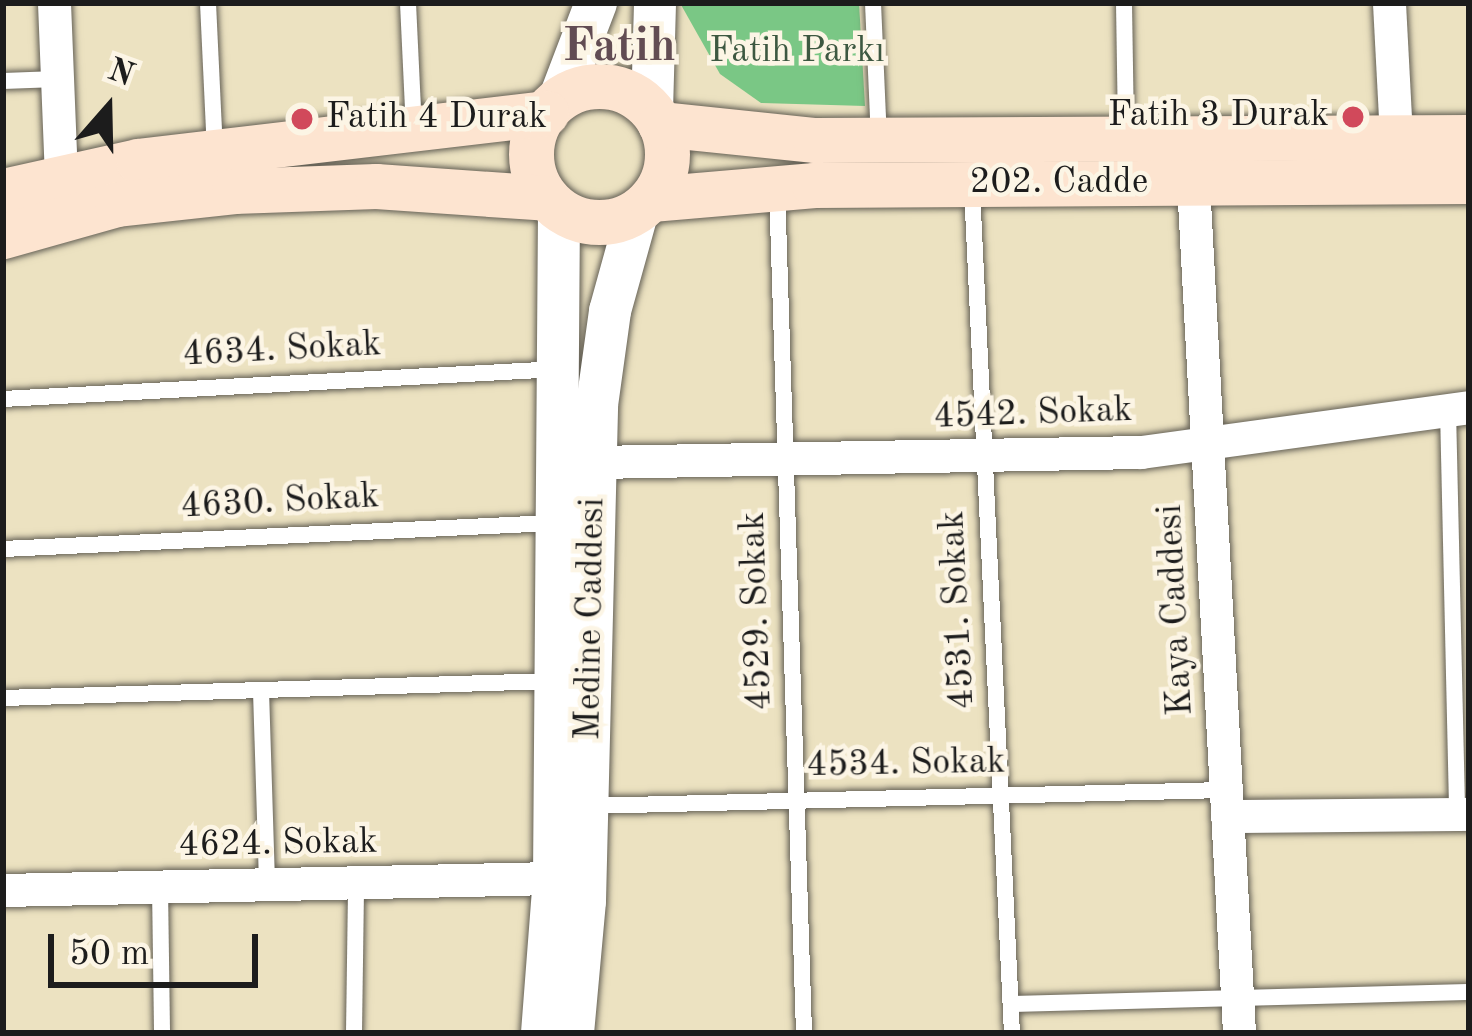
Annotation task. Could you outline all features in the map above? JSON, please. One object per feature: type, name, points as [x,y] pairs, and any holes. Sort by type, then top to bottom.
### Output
[{"type":"main road","points":[[3,191],[61,174],[215,152],[414,133],[552,106],[611,88],[656,118],[668,155],[644,204],[607,221],[553,203],[376,186],[234,191],[116,204],[3,236]]},
{"type":"main road","points":[[552,106],[531,151],[553,203]]},
{"type":"main road","name":"202. Cadde","points":[[656,118],[879,140],[1126,139],[1397,159],[1469,181]]},
{"type":"main road","name":"202. Cadde","points":[[644,204],[777,186],[1193,183],[1397,159],[1469,137]]},
{"type":"street","points":[[54,3],[61,174]]},
{"type":"street","points":[[552,106],[596,3]]},
{"type":"street","points":[[655,3],[656,118]]},
{"type":"street","points":[[1389,3],[1397,159]]},
{"type":"street","name":"Kaya Caddesi","points":[[1193,183],[1239,1033]]},
{"type":"street","name":"Medine Caddesi","points":[[542,1033],[554,878],[564,369],[553,203]]},
{"type":"street","name":"Medine Caddesi","points":[[573,1033],[587,806],[602,360],[644,204]]},
{"type":"street","name":"4542. Sokak","points":[[596,462],[985,456],[1207,446],[1458,408]]},
{"type":"street","points":[[1226,803],[1463,814]]},
{"type":"street","name":"4624. Sokak","points":[[3,890],[554,878]]},
{"type":"lane","points":[[208,3],[215,152]]},
{"type":"lane","points":[[408,3],[414,133]]},
{"type":"lane","points":[[873,3],[879,140]]},
{"type":"lane","points":[[1124,3],[1126,184]]},
{"type":"lane","points":[[3,81],[57,79]]},
{"type":"lane","name":"4531. Sokak","points":[[972,184],[1012,1033]]},
{"type":"lane","name":"4529. Sokak","points":[[777,186],[804,1033]]},
{"type":"lane","name":"4634. Sokak","points":[[3,399],[564,369]]},
{"type":"lane","points":[[1458,408],[1463,814]]},
{"type":"lane","name":"4630. Sokak","points":[[3,549],[561,522]]},
{"type":"lane","points":[[3,698],[558,681]]},
{"type":"lane","points":[[261,691],[267,884]]},
{"type":"lane","name":"4534. Sokak","points":[[587,806],[1001,795],[1226,803]]},
{"type":"lane","points":[[354,1033],[356,883]]},
{"type":"lane","points":[[160,887],[162,1033]]},
{"type":"lane","points":[[1011,1004],[1469,992]]},
{"type":"green space","name":"Fatih Parkı","points":[[680,3],[859,3],[865,106],[761,103],[720,74]]},
{"type":"place","name":"Fatih 3 Durak","points":[[1353,117]]},
{"type":"place","name":"Fatih 4 Durak","points":[[302,119]]},
{"type":"district","name":"Fatih","points":[[619,48]]}]
